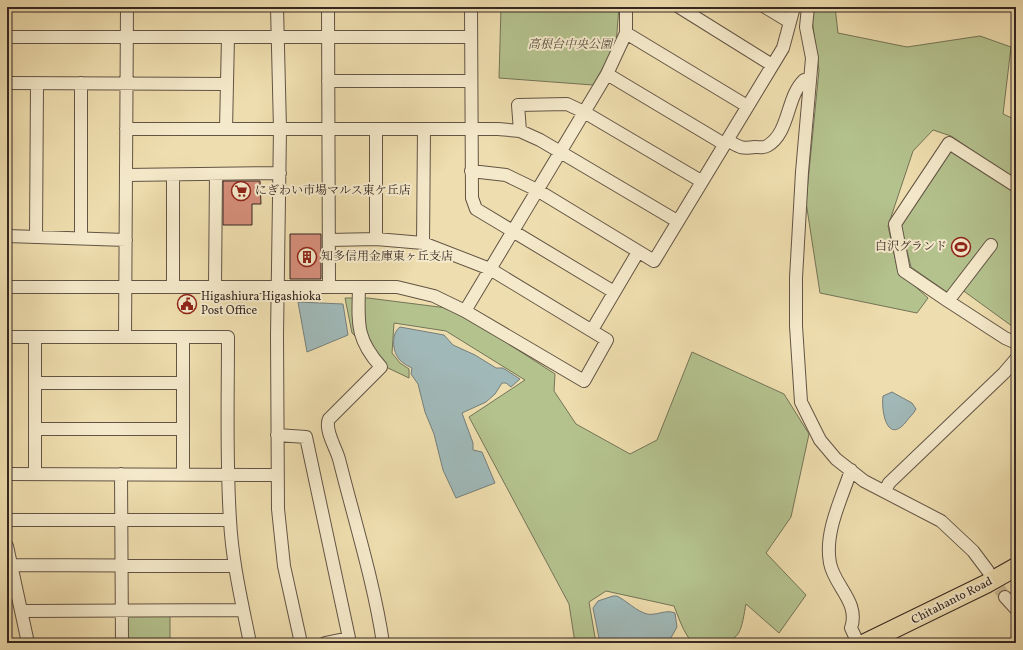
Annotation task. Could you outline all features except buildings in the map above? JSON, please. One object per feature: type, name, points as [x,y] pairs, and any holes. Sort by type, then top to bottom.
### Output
[{"type":"highway","name":"Chitahanto Road","points":[[865,643],[986,584],[1016,567]]},
{"type":"highway","name":"Chitahanto Road","points":[[895,643],[992,595],[1016,581]]},
{"type":"street","points":[[125,337],[126,7]]},
{"type":"street","points":[[277,7],[280,129],[277,435],[278,509],[284,566],[301,643]]},
{"type":"street","points":[[328,7],[329,287]]},
{"type":"street","points":[[471,7],[472,198],[476,209],[514,230],[614,292]]},
{"type":"street","points":[[465,310],[607,74],[626,33],[626,7]]},
{"type":"street","points":[[679,7],[772,65]]},
{"type":"street","points":[[766,7],[790,22]]},
{"type":"street","points":[[472,171],[506,175],[537,190],[654,261],[701,181],[783,48],[794,7]]},
{"type":"street","points":[[808,7],[806,27],[812,58],[796,278],[801,402],[814,430],[836,458],[864,481],[941,521],[973,551],[988,571]]},
{"type":"street","points":[[626,33],[747,106]]},
{"type":"street","points":[[7,37],[471,37]]},
{"type":"street","points":[[226,129],[228,37]]},
{"type":"street","points":[[607,74],[726,142],[744,149],[766,147],[775,140],[790,103],[801,82],[804,80],[810,80]]},
{"type":"street","points":[[328,81],[471,81]]},
{"type":"street","points":[[7,83],[227,84]]},
{"type":"street","points":[[36,237],[37,83]]},
{"type":"street","points":[[81,83],[81,237]]},
{"type":"street","points":[[520,132],[518,105],[567,104],[584,112],[701,181]]},
{"type":"street","points":[[126,129],[471,129],[520,132],[540,140],[677,222]]},
{"type":"street","points":[[376,129],[376,239]]},
{"type":"street","points":[[423,243],[424,129]]},
{"type":"street","points":[[1016,186],[949,143],[895,224],[904,271],[948,301],[1016,343]]},
{"type":"street","points":[[215,287],[216,174]]},
{"type":"street","points":[[126,175],[280,174]]},
{"type":"street","points":[[173,175],[174,287]]},
{"type":"street","points":[[7,236],[81,237],[126,240]]},
{"type":"street","points":[[7,287],[397,287],[434,296],[465,310],[584,381],[607,340],[490,269],[423,243],[376,239],[329,240]]},
{"type":"street","points":[[948,301],[991,245]]},
{"type":"street","points":[[592,330],[638,252]]},
{"type":"street","points":[[358,288],[360,333],[366,348],[381,367],[329,419],[327,426],[337,454],[375,602],[383,643]]},
{"type":"street","points":[[35,337],[35,474]]},
{"type":"street","points":[[182,337],[183,474]]},
{"type":"street","points":[[7,338],[228,337],[228,474],[230,520],[235,566],[250,643]]},
{"type":"street","points":[[885,491],[889,483],[1004,373],[1016,359]]},
{"type":"street","points":[[35,383],[183,383]]},
{"type":"street","points":[[35,429],[183,429]]},
{"type":"street","points":[[277,435],[306,437],[349,638],[325,643]]},
{"type":"street","points":[[851,470],[834,519],[829,546],[830,564],[851,604],[854,620],[851,628],[858,643]]},
{"type":"street","points":[[7,474],[277,475]]},
{"type":"street","points":[[121,474],[122,643]]},
{"type":"street","points":[[7,520],[230,520]]},
{"type":"street","points":[[7,546],[28,643]]},
{"type":"street","points":[[12,565],[235,566]]},
{"type":"street","points":[[1005,597],[1016,609]]},
{"type":"street","points":[[22,611],[243,610]]},
{"type":"green space","name":"高根台中央公園","points":[[501,7],[619,7],[616,45],[593,85],[499,78]]},
{"type":"green space","points":[[814,7],[835,7],[838,33],[907,47],[980,36],[1011,47],[1003,114],[1016,120],[1016,181],[951,136],[933,130],[913,151],[888,226],[898,271],[928,298],[917,313],[820,293],[806,202],[819,70],[812,20]]},
{"type":"green space","name":"白沢グランド","points":[[949,141],[1016,187],[1016,329],[954,284],[947,292],[911,267],[901,227],[910,199]]},
{"type":"green space","points":[[345,298],[368,298],[455,309],[555,374],[554,391],[576,424],[630,454],[657,440],[692,352],[784,394],[809,434],[791,517],[766,553],[806,595],[779,633],[746,604],[740,631],[734,638],[721,643],[705,644],[698,643],[688,637],[674,606],[606,591],[589,602],[596,643],[575,643],[569,604],[469,417],[525,380],[446,331],[394,323],[392,353],[400,363],[409,369],[409,378],[388,368],[352,333]]},
{"type":"green space","points":[[170,612],[170,643],[127,643],[125,614]]},
{"type":"water","points":[[298,302],[343,304],[348,335],[307,352]]},
{"type":"water","points":[[400,327],[444,335],[453,345],[475,355],[496,368],[503,368],[520,379],[511,387],[506,383],[502,383],[495,394],[486,402],[462,413],[473,443],[473,450],[482,452],[495,483],[456,498],[443,470],[434,434],[425,412],[418,384],[411,374],[412,368],[401,362],[395,353],[394,336],[397,329]]},
{"type":"water","points":[[892,392],[912,403],[916,409],[906,422],[894,430],[890,428],[887,423],[883,410],[883,396]]},
{"type":"water","points":[[617,596],[639,611],[647,614],[668,612],[675,613],[677,627],[668,643],[600,643],[593,608],[598,601]]},
{"type":"tunnel","points":[[989,574],[1005,597]]},
{"type":"place","name":"にぎわい市場マルス東ケ丘店","points":[[241,191]]},
{"type":"place","name":"白沢グランド","points":[[961,247]]},
{"type":"place","name":"知多信用金庫東ヶ丘支店","points":[[307,257]]},
{"type":"place","name":"Higashiura Higashioka Post Office","points":[[187,304]]}]
